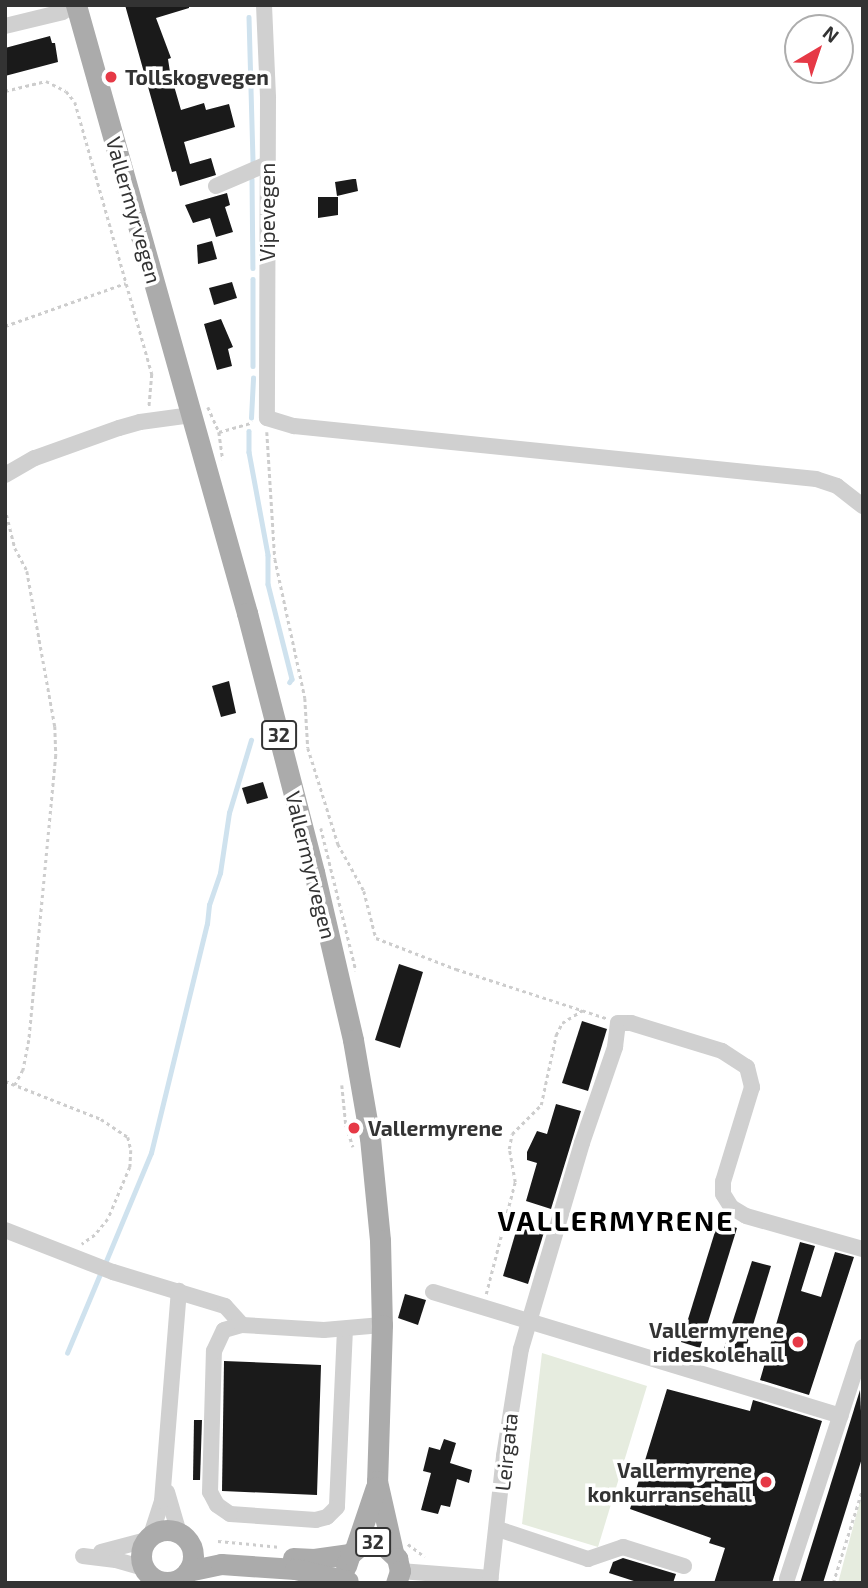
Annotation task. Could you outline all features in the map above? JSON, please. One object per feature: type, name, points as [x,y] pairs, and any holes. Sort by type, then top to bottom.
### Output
[{"type":"main road","name":"Vallermyrvegen","points":[[69,9],[192,415],[311,859],[353,1040],[376,1187],[382,1325],[377,1481],[397,1569]]},
{"type":"main road","name":"Vallermyrvegen","points":[[349,1582],[346,1567],[377,1481]]},
{"type":"main road","points":[[349,1582],[295,1569],[221,1564],[188,1571],[169,1582],[154,1579],[144,1568],[141,1554],[149,1537],[165,1530],[217,1552],[314,1559],[353,1551]]},
{"type":"main road","points":[[185,1538],[193,1557],[188,1571]]},
{"type":"main road","name":"32","points":[[353,1551],[375,1542],[397,1569]]},
{"type":"street","name":"Vipevegen","points":[[264,5],[267,418]]},
{"type":"street","points":[[5,26],[69,9]]},
{"type":"street","points":[[216,186],[267,164]]},
{"type":"street","points":[[5,475],[35,458],[140,422],[192,415]]},
{"type":"street","points":[[267,418],[294,426],[816,479],[837,486],[863,506]]},
{"type":"street","points":[[618,1023],[631,1023],[722,1051],[747,1067],[752,1087],[723,1182],[723,1194],[730,1207],[746,1216],[863,1249]]},
{"type":"street","name":"Leirgata","points":[[491,1581],[514,1383],[582,1143],[615,1047],[618,1023]]},
{"type":"street","points":[[5,1230],[113,1272],[225,1306],[242,1325]]},
{"type":"street","points":[[144,1568],[88,1556],[149,1537],[161,1509],[179,1291]]},
{"type":"street","points":[[433,1292],[841,1416]]},
{"type":"street","points":[[345,1329],[339,1497],[333,1513],[316,1520],[230,1514],[217,1505],[210,1492],[214,1351],[224,1330],[242,1325],[345,1329],[382,1325]]},
{"type":"street","points":[[787,1579],[863,1347]]},
{"type":"street","points":[[164,1475],[185,1538]]},
{"type":"street","points":[[498,1530],[588,1559],[623,1547],[684,1566]]},
{"type":"street","points":[[397,1569],[491,1581]]},
{"type":"path","points":[[5,91],[46,81],[66,91],[75,102],[152,374],[149,408],[140,422]]},
{"type":"path","points":[[5,326],[126,283]]},
{"type":"path","points":[[219,432],[267,418],[275,559],[305,698],[308,748],[321,798],[338,844],[364,891],[376,938],[456,969],[584,1009],[618,1023]]},
{"type":"path","points":[[5,508],[15,548],[27,571],[55,726],[56,755],[29,1040],[23,1070],[15,1084]]},
{"type":"path","points":[[482,1308],[512,1203],[515,1182],[509,1149],[512,1134],[541,1105],[556,1035],[562,1023],[584,1009]]},
{"type":"path","points":[[342,1079],[346,1125],[353,1149]]},
{"type":"path","points":[[5,1081],[101,1119],[128,1137],[130,1167],[108,1219],[95,1236],[60,1251]]},
{"type":"path","points":[[833,1583],[863,1487]]},
{"type":"path","points":[[218,1541],[283,1547]]},
{"type":"shaded area","points":[[542,1353],[647,1386],[598,1547],[522,1524]]},
{"type":"shaded area","points":[[863,1490],[863,1583],[838,1583]]},
{"type":"building","points":[[125,5],[189,5],[189,8],[156,18],[171,58],[168,59],[170,72],[181,110],[204,103],[206,110],[229,104],[235,127],[184,142],[190,164],[211,158],[216,175],[180,186],[176,171],[172,172]]},
{"type":"building","points":[[50,36],[52,43],[55,43],[58,62],[5,76],[5,48]]},
{"type":"building","points":[[356,179],[358,191],[337,196],[335,182]]},
{"type":"building","points":[[227,193],[230,205],[225,207],[233,232],[216,237],[210,218],[193,223],[185,205]]},
{"type":"building","points":[[318,197],[338,197],[338,215],[318,218]]},
{"type":"building","points":[[212,241],[217,259],[198,264],[197,245]]},
{"type":"building","points":[[232,282],[237,298],[214,305],[209,288]]},
{"type":"building","points":[[221,319],[233,347],[228,349],[232,366],[217,370],[204,324]]},
{"type":"building","points":[[229,681],[236,713],[221,717],[212,686]]},
{"type":"building","points":[[263,782],[268,798],[247,804],[242,788]]},
{"type":"building","points":[[399,964],[423,972],[400,1048],[375,1040]]},
{"type":"building","points":[[582,1021],[607,1029],[588,1091],[562,1083]]},
{"type":"building","points":[[556,1104],[581,1111],[551,1209],[526,1201],[537,1163],[527,1160],[527,1152],[537,1131],[547,1134]]},
{"type":"building","points":[[519,1221],[545,1229],[528,1284],[503,1276]]},
{"type":"building","points":[[718,1222],[737,1228],[700,1348],[681,1342]]},
{"type":"building","name":"Vallermyrene rideskolehall","points":[[800,1242],[815,1246],[801,1291],[821,1297],[835,1252],[854,1257],[809,1395],[760,1380]]},
{"type":"building","points":[[752,1261],[771,1266],[742,1361],[722,1355]]},
{"type":"building","points":[[405,1294],[426,1300],[418,1325],[398,1318]]},
{"type":"building","points":[[224,1361],[321,1365],[317,1495],[222,1491]]},
{"type":"building","points":[[667,1389],[750,1411],[753,1400],[822,1421],[772,1583],[714,1583],[725,1548],[709,1543],[711,1538],[630,1509]]},
{"type":"building","points":[[860,1390],[863,1455],[823,1583],[800,1583]]},
{"type":"building","points":[[194,1420],[202,1420],[200,1480],[193,1480]]},
{"type":"building","points":[[444,1439],[456,1443],[450,1463],[472,1470],[469,1483],[457,1479],[450,1507],[441,1505],[438,1514],[421,1510],[431,1473],[423,1471],[429,1447],[440,1450]]},
{"type":"building","points":[[623,1558],[676,1574],[673,1583],[640,1583],[609,1573],[613,1562]]},
{"type":"waterway","points":[[249,17],[253,164]]},
{"type":"waterway","points":[[252,179],[253,268]]},
{"type":"waterway","points":[[253,279],[253,366]]},
{"type":"waterway","points":[[251,418],[253,378]]},
{"type":"waterway","points":[[249,431],[249,452],[268,555],[268,584],[292,679],[290,682]]},
{"type":"waterway","points":[[106,1261],[151,1153],[207,924],[209,905],[220,873],[229,813],[251,740]]},
{"type":"waterway","points":[[67,1353],[100,1274]]},
{"type":"place","name":"Tollskogvegen","points":[[111,77]]},
{"type":"place","name":"Vallermyrene","points":[[354,1128]]},
{"type":"place","name":"Vallermyrene rideskolehall","points":[[798,1342]]},
{"type":"place","name":"Vallermyrene konkurransehall","points":[[766,1482]]},
{"type":"district","name":"VALLERMYRENE","points":[[616,1220]]}]
